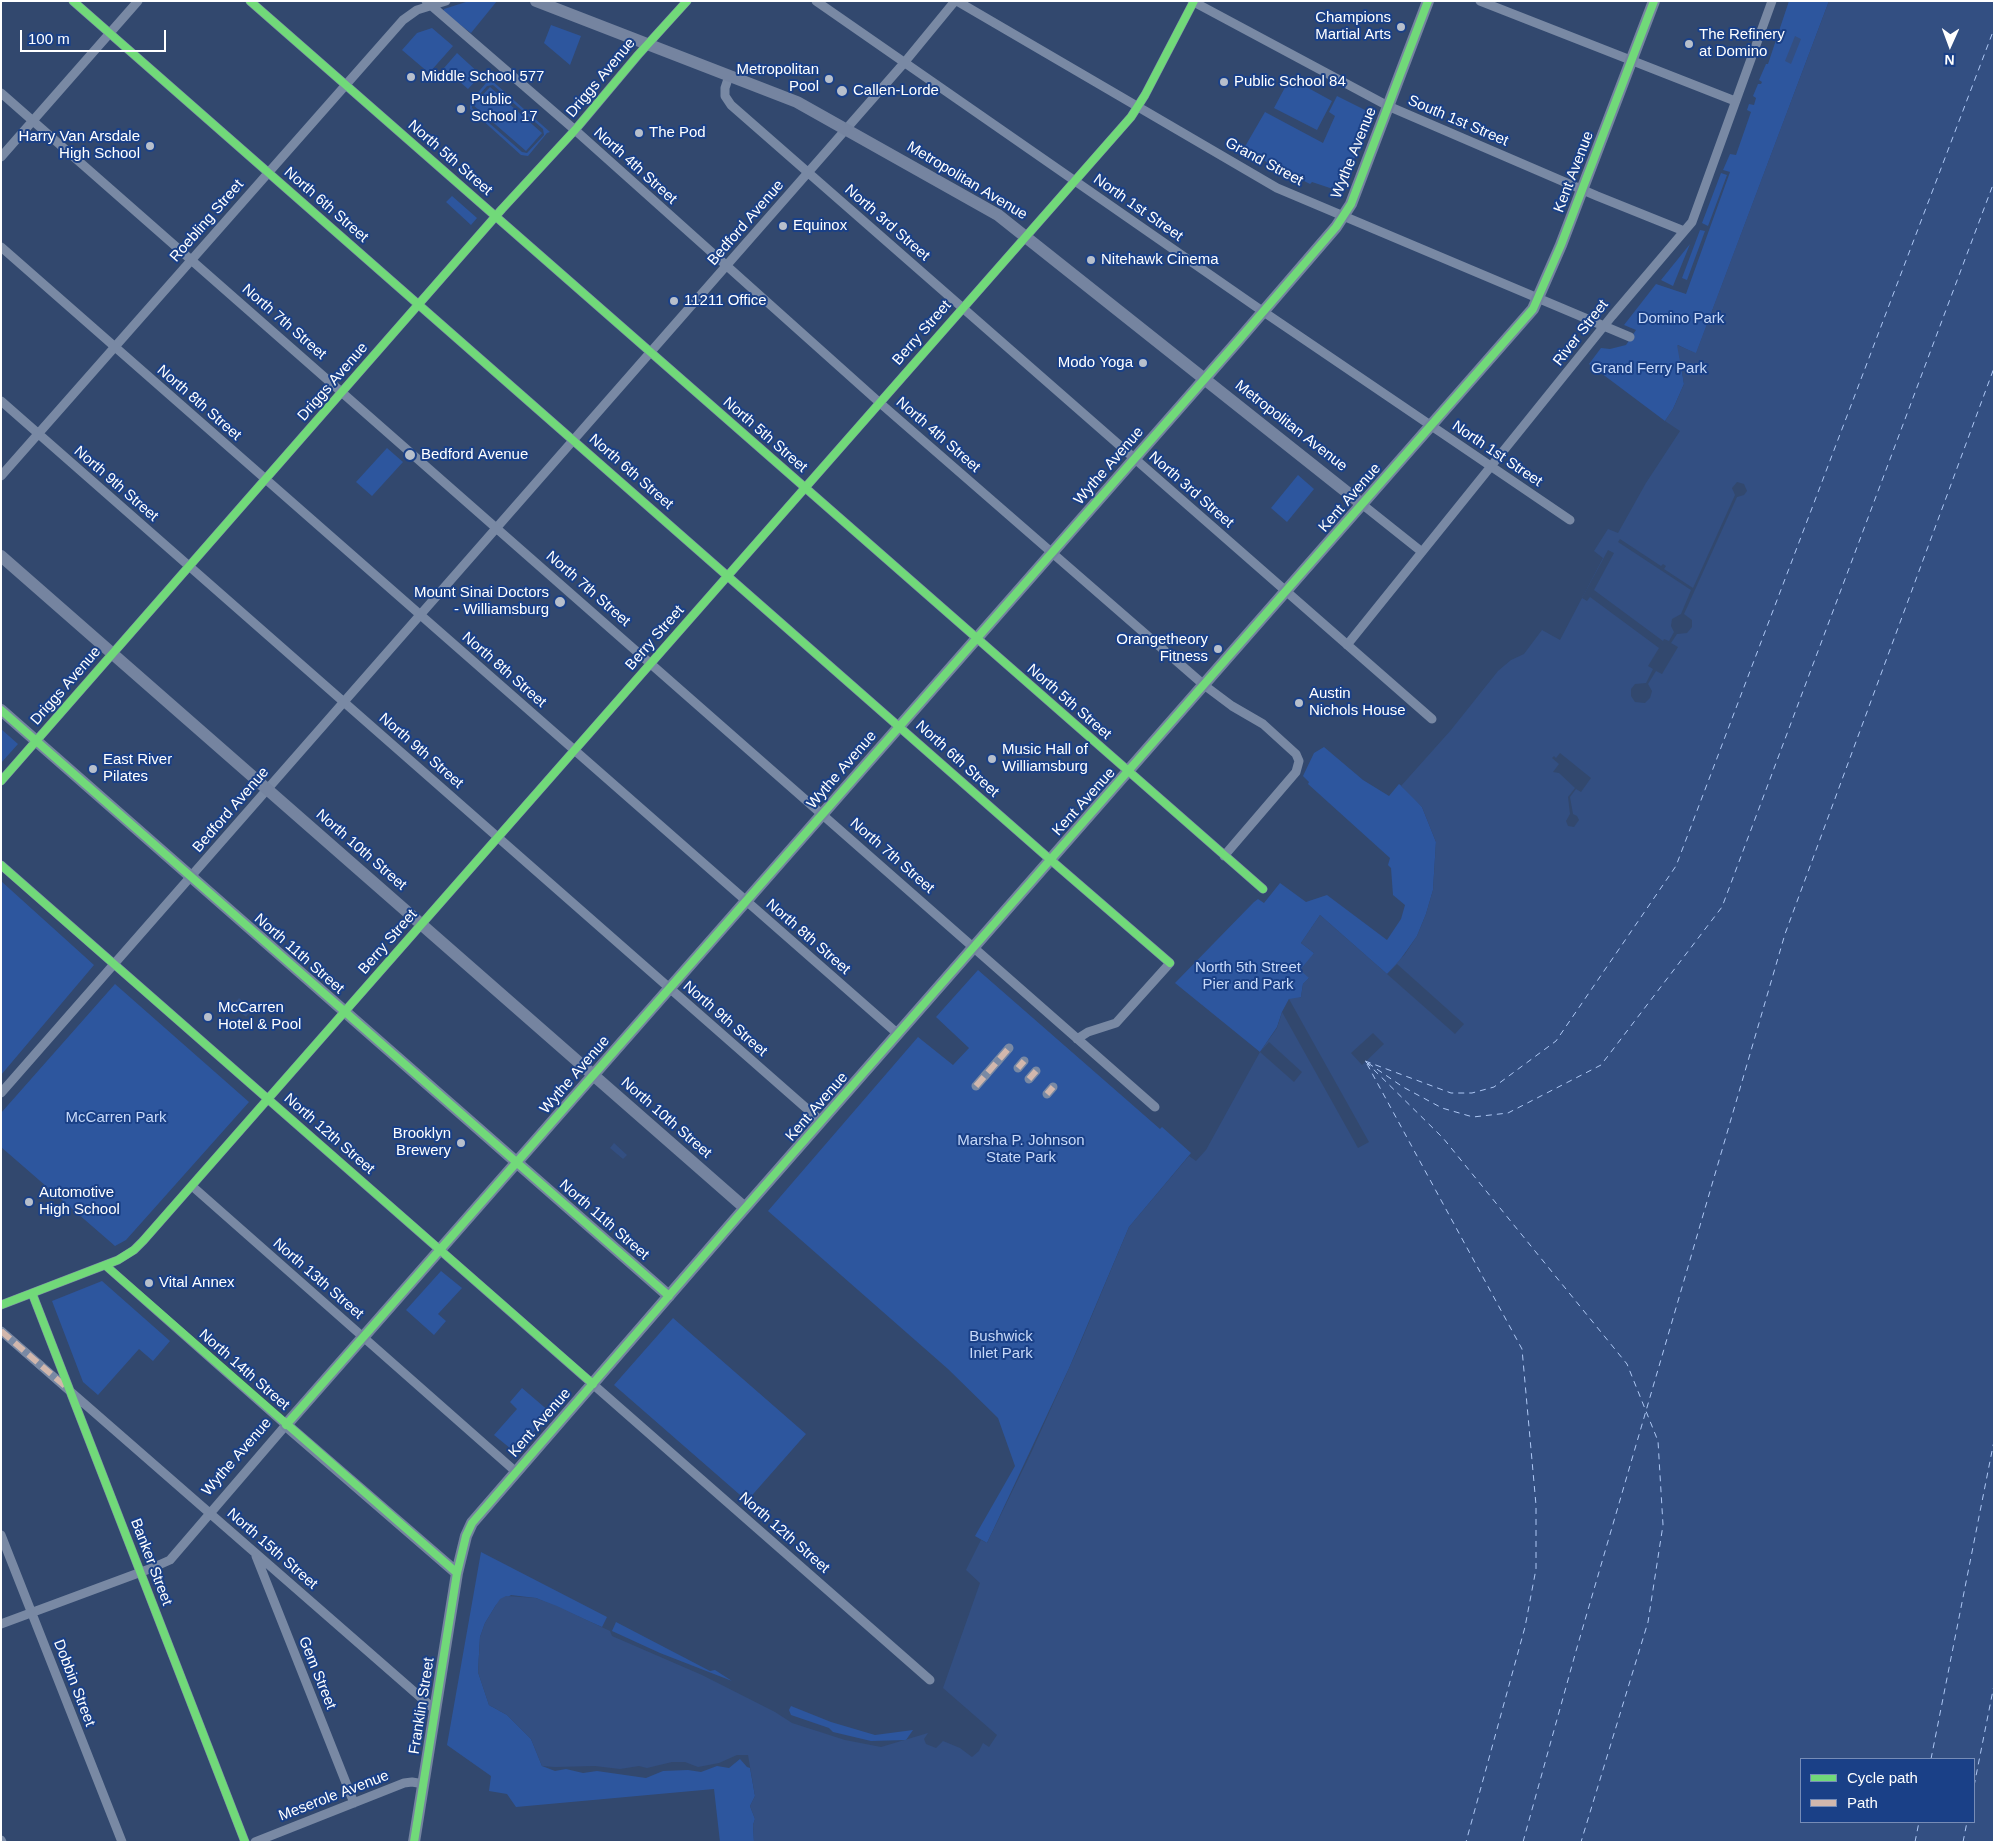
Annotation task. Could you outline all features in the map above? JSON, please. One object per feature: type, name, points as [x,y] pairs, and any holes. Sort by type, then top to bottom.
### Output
[{"type":"main road","name":"Metropolitan Avenue","points":[[536,1],[797,102],[847,128],[998,215],[1363,504]]},
{"type":"main road","name":"Wythe Avenue","points":[[286,1425],[1336,227],[1351,204],[1428,1]]},
{"type":"main road","name":"Kent Avenue","points":[[456,1573],[470,1526],[516,1472],[1527,316],[1539,298],[1654,1]]},
{"type":"main road","name":"North 10th Street","points":[[1,556],[745,1208]]},
{"type":"main road","name":"North 11th Street","points":[[1,710],[669,1296]]},
{"type":"main road","name":"North 14th Street","points":[[286,1425],[456,1573]]},
{"type":"main road","name":"Franklin Street","points":[[414,1842],[456,1573]]},
{"type":"street","name":"North 6th Street","points":[[73,1],[1170,963],[1116,1024],[1088,1032],[1077,1039]]},
{"type":"street","points":[[1,157],[138,1]]},
{"type":"street","name":"North 5th Street","points":[[250,1],[1263,889]]},
{"type":"street","name":"Roebling Street","points":[[1,476],[403,20],[429,4],[446,1]]},
{"type":"street","name":"Driggs Avenue","points":[[1,781],[496,217],[575,130],[647,44],[687,1]]},
{"type":"street","name":"North 1st Street","points":[[816,1],[1262,311],[1570,520]]},
{"type":"street","name":"Bedford Avenue","points":[[1,1093],[904,63],[956,1]]},
{"type":"street","name":"Grand Street","points":[[956,1],[1276,188],[1630,338]]},
{"type":"street","name":"Berry Street","points":[[1,1305],[118,1260],[134,1250],[575,751],[1130,117],[1138,106],[1193,1]]},
{"type":"street","name":"South 1st Street","points":[[1193,1],[1388,106],[1684,231]]},
{"type":"street","points":[[1480,1],[1736,101]]},
{"type":"street","name":"River Street","points":[[1347,645],[1633,290],[1692,222],[1772,1]]},
{"type":"street","name":"North 4th Street","points":[[429,4],[575,130],[1051,553],[1204,685],[1232,706],[1263,724],[1295,753],[1300,761],[1292,778],[1224,856]]},
{"type":"street","name":"North 3rd Street","points":[[730,76],[725,88],[725,96],[731,105],[1432,719]]},
{"type":"street","name":"North 7th Street","points":[[1,93],[823,813],[1155,1107]]},
{"type":"street","name":"North 8th Street","points":[[1,247],[898,1034]]},
{"type":"street","name":"North 9th Street","points":[[1,402],[822,1122]]},
{"type":"street","name":"Metropolitan Avenue","points":[[1363,504],[1422,552]]},
{"type":"street","name":"North 12th Street","points":[[1,865],[930,1680]]},
{"type":"street","points":[[976,1086],[1010,1048]]},
{"type":"street","points":[[1018,1068],[1024,1061]]},
{"type":"street","points":[[1029,1078],[1036,1072]]},
{"type":"street","points":[[1046,1094],[1054,1087]]},
{"type":"street","name":"North 13th Street","points":[[192,1186],[516,1472]]},
{"type":"street","name":"North 14th Street","points":[[105,1265],[286,1425]]},
{"type":"street","name":"Banker Street","points":[[32,1292],[245,1842]]},
{"type":"street","name":"North 15th Street","points":[[1,1330],[434,1709]]},
{"type":"street","name":"Wythe Avenue","points":[[1,1624],[170,1560],[286,1425]]},
{"type":"street","name":"Dobbin Street","points":[[1,1535],[122,1842]]},
{"type":"street","name":"Gem Street","points":[[255,1554],[354,1803]]},
{"type":"street","name":"Meserole Avenue","points":[[255,1842],[404,1783],[424,1784]]},
{"type":"green space","points":[[469,1],[497,1],[471,33],[443,12],[444,9]]},
{"type":"green space","name":"Domino Park","points":[[1789,1],[1829,1],[1696,354],[1678,345],[1684,384],[1673,409],[1665,421],[1589,364],[1601,348],[1610,349],[1626,345],[1636,330],[1624,325],[1656,284],[1686,294],[1730,172],[1723,170],[1730,154],[1736,155],[1751,112],[1747,110],[1749,104],[1754,105],[1756,98],[1753,96],[1758,84],[1762,82],[1759,80],[1766,64],[1768,64]]},
{"type":"green space","points":[[551,25],[581,36],[570,65],[544,43]]},
{"type":"green space","points":[[432,28],[453,46],[429,73],[402,50],[417,33]]},
{"type":"green space","points":[[457,53],[481,75],[468,89],[444,68]]},
{"type":"green space","points":[[1290,78],[1332,101],[1317,130],[1274,108]]},
{"type":"green space","points":[[490,79],[550,132],[547,133],[528,156],[521,155],[470,109],[470,102]],"holes":[[[493,85],[543,129],[544,135],[527,153],[522,152],[472,108],[472,103],[487,86]]]},
{"type":"green space","points":[[490,87],[542,133],[526,151],[473,105]]},
{"type":"green space","points":[[1337,96],[1371,113],[1342,192],[1312,182],[1310,184],[1243,150],[1265,112],[1323,143],[1335,116],[1329,112]]},
{"type":"green space","points":[[1721,173],[1727,175],[1708,226],[1702,223]]},
{"type":"green space","points":[[452,196],[477,218],[471,225],[446,202]]},
{"type":"green space","points":[[1700,230],[1705,231],[1687,280],[1682,278]]},
{"type":"green space","points":[[1690,244],[1673,286],[1661,280]]},
{"type":"green space","points":[[387,448],[403,462],[372,496],[356,482]]},
{"type":"green space","points":[[1298,475],[1314,489],[1287,522],[1271,508]]},
{"type":"green space","points":[[1,729],[18,744],[1,763]]},
{"type":"green space","name":"North 5th Street Pier and Park","points":[[1324,747],[1363,780],[1389,796],[1399,784],[1422,807],[1436,842],[1433,890],[1417,936],[1397,964],[1455,1034],[1320,915],[1301,943],[1314,953],[1309,978],[1303,984],[1301,997],[1282,1012],[1277,1027],[1260,1052],[1175,983],[1254,902],[1258,899],[1264,903],[1280,883],[1306,902],[1327,895],[1387,940],[1401,919],[1405,905],[1393,895],[1391,868],[1388,865],[1390,858],[1308,784],[1309,782],[1303,776],[1314,753]]},
{"type":"green space","points":[[1,881],[94,965],[1,1075]]},
{"type":"green space","name":"Marsha P. Johnson State Park","points":[[978,970],[1160,1129],[1162,1127],[1191,1153],[1129,1227],[1070,1366],[987,1543],[975,1536],[1015,1466],[998,1418],[948,1369],[768,1211],[918,1037],[953,1065],[969,1048],[936,1017]]},
{"type":"green space","name":"McCarren Park","points":[[115,984],[249,1102],[126,1240],[115,1246],[1,1147],[1,1113]]},
{"type":"green space","points":[[441,1271],[462,1288],[438,1314],[446,1321],[434,1335],[406,1310]]},
{"type":"green space","points":[[102,1281],[170,1341],[153,1361],[139,1349],[98,1395],[83,1382],[52,1301]]},
{"type":"green space","points":[[673,1318],[806,1434],[747,1501],[614,1385]]},
{"type":"green space","points":[[522,1388],[550,1412],[516,1453],[494,1435],[517,1409],[510,1402]]},
{"type":"green space","points":[[481,1552],[607,1617],[602,1627],[536,1598],[511,1595],[496,1605],[485,1623],[480,1637],[478,1672],[489,1705],[507,1715],[531,1739],[542,1766],[555,1771],[566,1769],[583,1773],[597,1771],[646,1778],[663,1771],[688,1770],[701,1772],[717,1766],[729,1768],[740,1759],[750,1768],[755,1796],[750,1806],[755,1819],[753,1825],[754,1842],[720,1842],[714,1789],[516,1807],[507,1794],[489,1791],[491,1776],[447,1745]]},
{"type":"green space","points":[[616,1622],[710,1671],[715,1670],[732,1681],[660,1653],[612,1631]]},
{"type":"green space","points":[[791,1706],[831,1722],[875,1735],[913,1730],[906,1740],[871,1741],[833,1732],[829,1728],[791,1715],[789,1710]]},
{"type":"shaded area","points":[[1829,1],[1994,1],[1994,1842],[754,1842],[753,1825],[755,1819],[750,1806],[755,1796],[748,1755],[737,1755],[719,1763],[698,1767],[685,1762],[672,1762],[647,1768],[639,1766],[620,1769],[595,1766],[542,1766],[531,1739],[507,1715],[489,1705],[478,1672],[480,1637],[485,1623],[500,1599],[506,1596],[536,1598],[557,1606],[610,1631],[612,1636],[702,1675],[775,1712],[792,1723],[845,1740],[881,1747],[928,1733],[924,1739],[926,1744],[936,1748],[943,1741],[960,1748],[972,1757],[979,1751],[983,1743],[989,1747],[997,1735],[943,1688],[980,1583],[966,1570],[981,1540],[987,1543],[1031,1453],[1080,1344],[1129,1227],[1189,1156],[1196,1161],[1206,1150],[1260,1052],[1277,1028],[1289,999],[1301,997],[1303,984],[1309,978],[1300,970],[1314,953],[1301,943],[1320,915],[1387,974],[1405,954],[1417,936],[1433,890],[1436,842],[1422,807],[1401,786],[1451,730],[1498,671],[1511,660],[1524,654],[1542,630],[1560,640],[1603,558],[1594,551],[1608,529],[1618,533],[1646,483],[1680,431],[1665,421],[1673,409],[1684,384],[1677,345],[1696,353]]},
{"type":"shaded area","points":[[1795,36],[1801,39],[1791,64],[1785,61]]},
{"type":"shaded area","points":[[239,998],[252,1010],[246,1017],[233,1005]]},
{"type":"shaded area","points":[[614,1143],[627,1155],[623,1159],[610,1148]]},
{"type":"pier","points":[[1737,482],[1744,484],[1747,491],[1744,495],[1737,497],[1684,614],[1692,620],[1692,627],[1687,633],[1677,634],[1671,643],[1678,647],[1662,674],[1656,671],[1648,684],[1652,691],[1650,698],[1645,703],[1635,702],[1631,696],[1631,689],[1635,684],[1646,683],[1653,669],[1648,666],[1659,648],[1590,597],[1587,601],[1582,598],[1608,550],[1614,553],[1594,590],[1663,641],[1664,639],[1669,641],[1674,632],[1671,626],[1672,619],[1681,614],[1691,590],[1618,542],[1620,539],[1661,566],[1663,564],[1666,566],[1664,569],[1693,588],[1735,495],[1732,488]]},
{"type":"pier","points":[[1560,753],[1591,778],[1581,792],[1576,789],[1570,797],[1573,814],[1579,820],[1574,827],[1568,826],[1566,821],[1570,814],[1568,797],[1575,788],[1559,773],[1553,772],[1559,764],[1552,758],[1554,756],[1556,758]]},
{"type":"pier","points":[[1397,964],[1464,1024],[1455,1034],[1387,974]]},
{"type":"pier","points":[[1289,999],[1369,1142],[1358,1148],[1282,1012]]},
{"type":"pier","points":[[1373,1033],[1384,1044],[1362,1065],[1351,1053]]},
{"type":"pier","points":[[1269,1042],[1302,1072],[1294,1082],[1260,1052]]},
{"type":"ferry route","points":[[1365,1061],[1451,1093],[1472,1093],[1494,1087],[1556,1041],[1676,866],[1994,29]]},
{"type":"ferry route","points":[[1368,1063],[1403,1087],[1442,1108],[1473,1117],[1508,1113],[1601,1065],[1722,907],[1994,182]]},
{"type":"ferry route","points":[[1523,1842],[1576,1651],[1785,934],[1994,368]]},
{"type":"ferry route","points":[[1366,1062],[1443,1138],[1627,1364],[1658,1441],[1663,1525],[1648,1622],[1581,1842]]},
{"type":"ferry route","points":[[1367,1064],[1522,1349],[1536,1505],[1536,1569],[1525,1627],[1466,1842]]},
{"type":"ferry route","points":[[1931,1758],[1994,1441]]},
{"type":"ferry route","points":[[1975,1781],[1994,1685]]},
{"type":"ferry route","points":[[1915,1842],[1919,1823]]},
{"type":"ferry route","points":[[1963,1842],[1967,1823]]},
{"type":"marked path","points":[[976,1086],[1009,1048]]},
{"type":"marked path","points":[[1018,1068],[1024,1061]]},
{"type":"marked path","points":[[1029,1079],[1036,1071]]},
{"type":"marked path","points":[[1047,1094],[1053,1087]]},
{"type":"marked path","points":[[1,1331],[65,1386]]},
{"type":"cycle path","points":[[73,1],[1170,963]]},
{"type":"cycle path","points":[[250,1],[1263,889]]},
{"type":"cycle path","points":[[1,781],[502,209],[575,130],[638,55],[687,1]]},
{"type":"cycle path","points":[[1,1305],[118,1260],[134,1250],[143,1241],[1131,117],[1145,95],[1194,1]]},
{"type":"cycle path","points":[[286,1425],[1336,227],[1351,204],[1428,1]]},
{"type":"cycle path","points":[[414,1842],[457,1573],[466,1536],[472,1523],[738,1216],[1533,309],[1561,245],[1654,1]]},
{"type":"cycle path","points":[[1,710],[669,1296]]},
{"type":"cycle path","points":[[1,865],[593,1384]]},
{"type":"cycle path","points":[[105,1265],[457,1573]]},
{"type":"cycle path","points":[[32,1293],[245,1842]]},
{"type":"place","name":"Champions Martial Arts","points":[[1401,27]]},
{"type":"place","name":"The Refinery at Domino","points":[[1689,44]]},
{"type":"place","name":"Middle School 577","points":[[411,77]]},
{"type":"place","name":"Metropolitan Pool","points":[[829,79]]},
{"type":"place","name":"Public School 84","points":[[1224,82]]},
{"type":"place","name":"Callen-Lorde","points":[[842,91]]},
{"type":"place","name":"Public School 17","points":[[461,109]]},
{"type":"place","name":"The Pod","points":[[639,133]]},
{"type":"place","name":"Harry Van Arsdale High School","points":[[150,146]]},
{"type":"place","name":"Equinox","points":[[783,226]]},
{"type":"place","name":"Nitehawk Cinema","points":[[1091,260]]},
{"type":"place","name":"11211 Office","points":[[674,301]]},
{"type":"place","name":"Modo Yoga","points":[[1143,363]]},
{"type":"place","name":"Bedford Avenue","points":[[410,455]]},
{"type":"place","name":"Mount Sinai Doctors - Williamsburg","points":[[560,602]]},
{"type":"place","name":"Orangetheory Fitness","points":[[1218,649]]},
{"type":"place","name":"Austin Nichols House","points":[[1299,703]]},
{"type":"place","name":"Music Hall of Williamsburg","points":[[992,759]]},
{"type":"place","name":"East River Pilates","points":[[93,769]]},
{"type":"place","name":"McCarren Hotel & Pool","points":[[208,1017]]},
{"type":"place","name":"Brooklyn Brewery","points":[[461,1143]]},
{"type":"place","name":"Automotive High School","points":[[29,1202]]},
{"type":"place","name":"Vital Annex","points":[[149,1283]]},
{"type":"park label","name":"Grand Ferry Park","points":[[1649,369]]},
{"type":"park label","name":"Bushwick Inlet Park","points":[[1001,1346]]}]
